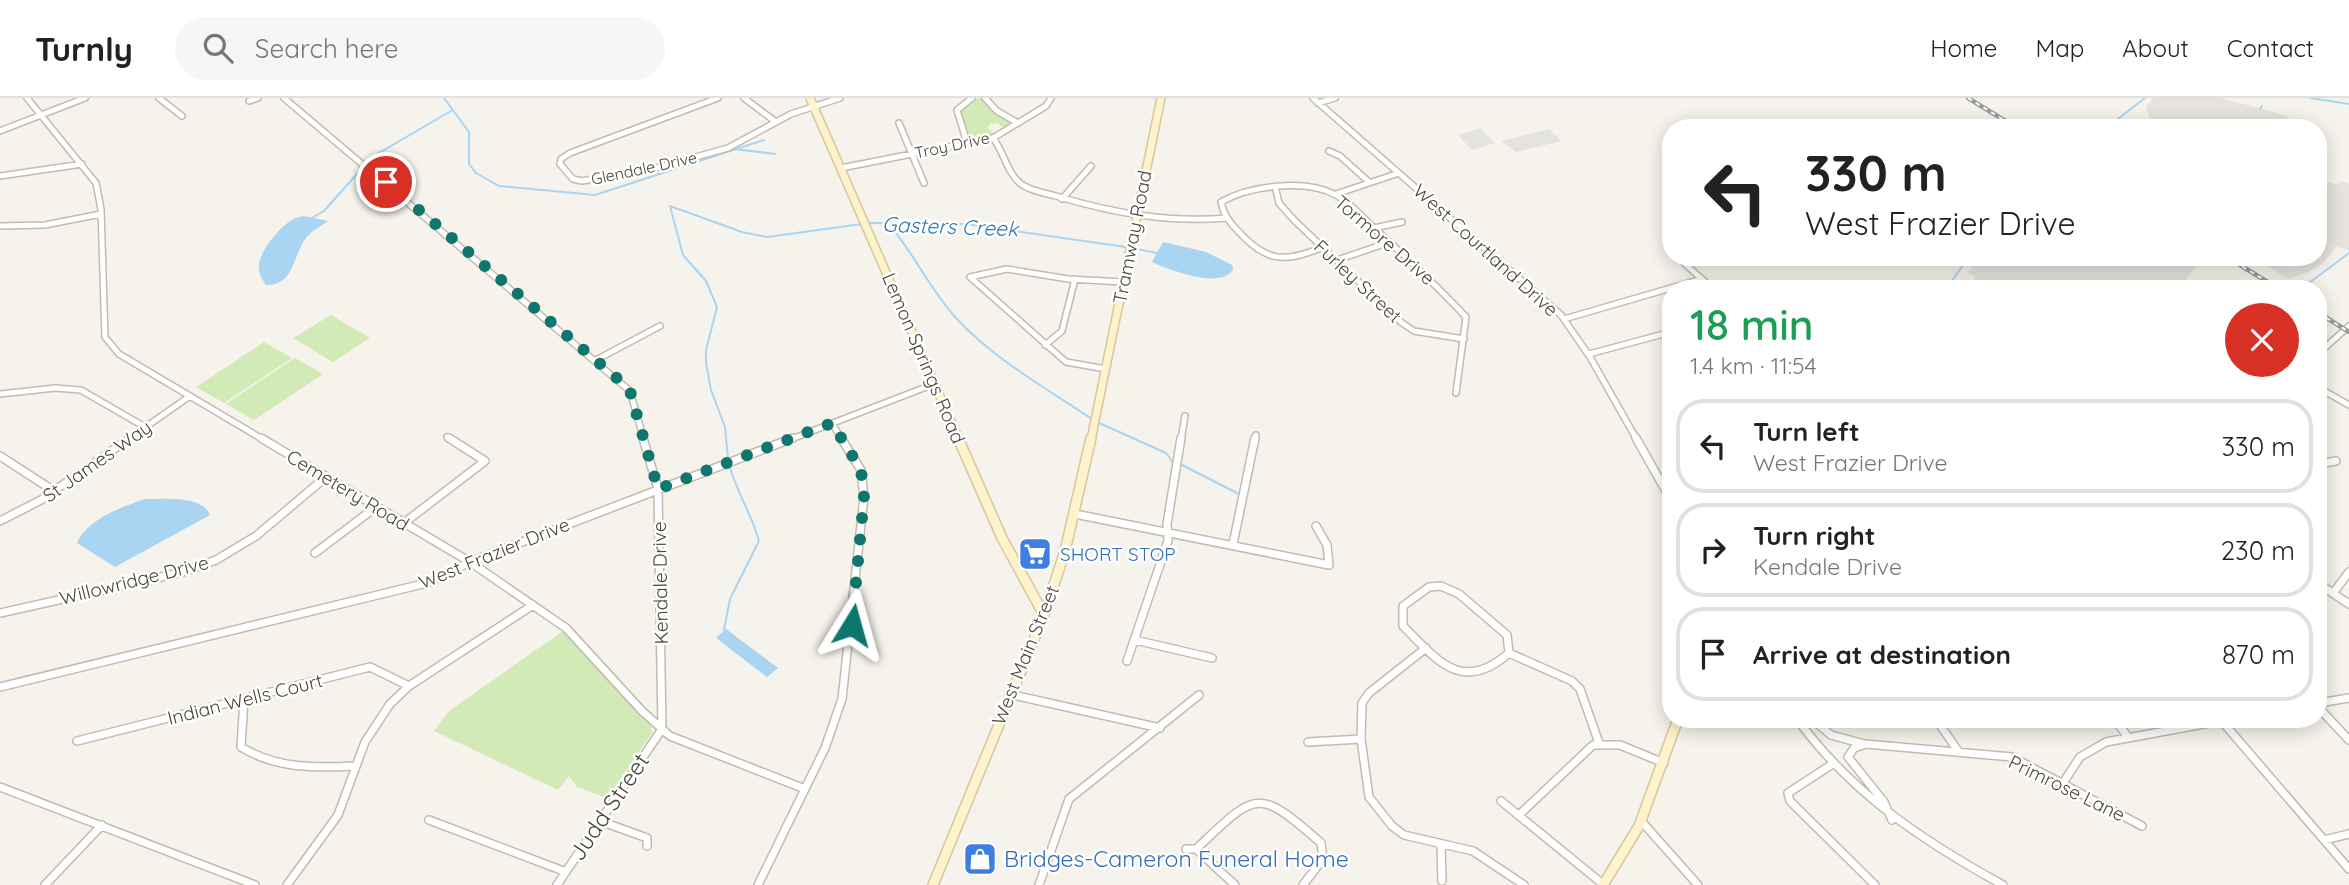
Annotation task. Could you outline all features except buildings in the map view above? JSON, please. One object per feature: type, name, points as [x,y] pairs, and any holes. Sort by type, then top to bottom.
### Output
[{"type":"main road","name":"Tramway Road","points":[[1106,373],[1161,98]]},
{"type":"main road","name":"Lemon Springs Road","points":[[812,102],[1002,538],[1044,615]]},
{"type":"main road","name":"West Main Street","points":[[933,885],[1009,694],[1044,615],[1075,514],[1106,373]]},
{"type":"main road","points":[[1604,885],[1643,823],[1675,728]]},
{"type":"street","name":"Cemetery Road","points":[[27,98],[96,183],[101,214],[105,337],[118,354],[470,562],[533,605],[566,628],[588,649],[642,711],[662,729],[685,743],[805,789]]},
{"type":"street","points":[[0,131],[85,98]]},
{"type":"street","points":[[159,98],[182,116]]},
{"type":"street","points":[[249,102],[258,98]]},
{"type":"street","name":"Kendale Drive","points":[[284,98],[630,391],[658,489],[662,729]]},
{"type":"street","name":"Glendale Drive","points":[[718,98],[695,104],[570,153],[561,159],[560,164],[573,179],[582,181],[656,168],[740,144],[812,102],[839,98]]},
{"type":"street","points":[[744,98],[776,122]]},
{"type":"street","points":[[967,143],[957,110],[972,98]]},
{"type":"street","points":[[985,98],[997,111],[1018,123]]},
{"type":"street","name":"Troy Drive","points":[[841,168],[993,138],[1046,106],[1051,98]]},
{"type":"street","name":"West Courtland Drive","points":[[1313,98],[1564,319],[1589,354],[1662,478]]},
{"type":"street","points":[[1318,103],[1335,98]]},
{"type":"street","points":[[899,123],[924,183]]},
{"type":"street","points":[[993,138],[1000,145],[1017,182],[1062,198],[1102,211],[1208,220],[1227,218],[1255,250],[1269,258],[1286,259],[1321,248]]},
{"type":"street","points":[[1329,151],[1340,156],[1369,182]]},
{"type":"street","points":[[0,176],[82,164]]},
{"type":"street","points":[[1062,198],[1091,166]]},
{"type":"street","points":[[1336,194],[1399,173]]},
{"type":"street","name":"Tormore Drive","points":[[1227,218],[1222,211],[1221,202],[1229,195],[1252,190],[1325,190],[1336,194],[1460,307],[1466,317],[1455,393]]},
{"type":"street","name":"Furley Street","points":[[1276,190],[1279,203],[1321,248],[1414,331],[1464,339]]},
{"type":"street","points":[[0,226],[45,225],[101,214]]},
{"type":"street","points":[[1374,228],[1402,222]]},
{"type":"street","points":[[1337,260],[1390,242]]},
{"type":"street","points":[[1687,266],[1702,279]]},
{"type":"street","points":[[1106,373],[1071,365],[970,277],[1002,267],[1075,279],[1123,282]]},
{"type":"street","points":[[1045,345],[1062,331],[1075,279]]},
{"type":"street","points":[[1564,319],[1662,291]]},
{"type":"street","points":[[596,360],[660,326]]},
{"type":"street","points":[[2327,346],[2347,327]]},
{"type":"street","points":[[1589,354],[1662,334]]},
{"type":"street","name":"West Frazier Drive","points":[[0,687],[406,588],[441,577],[470,562],[934,384]]},
{"type":"street","points":[[0,394],[74,389],[94,396],[145,427]]},
{"type":"street","points":[[2327,393],[2349,405]]},
{"type":"street","name":"St James Way","points":[[0,521],[54,491],[190,396]]},
{"type":"street","points":[[1127,661],[1168,541],[1185,416]]},
{"type":"street","points":[[758,885],[825,747],[842,699],[864,497],[861,470],[832,423]]},
{"type":"street","points":[[1233,544],[1256,435]]},
{"type":"street","points":[[404,523],[485,461],[447,437]]},
{"type":"street","points":[[0,456],[54,491]]},
{"type":"street","points":[[2327,463],[2336,461]]},
{"type":"street","name":"Willowridge Drive","points":[[0,613],[183,572],[216,559],[256,536],[326,477]]},
{"type":"street","points":[[316,553],[376,507]]},
{"type":"street","points":[[1075,514],[1329,565],[1327,545],[1315,526]]},
{"type":"street","points":[[2334,592],[2349,572]]},
{"type":"street","points":[[1441,586],[1459,594],[1502,629],[1509,641],[1509,653],[1489,671],[1478,676],[1457,672],[1403,626],[1403,606],[1429,587],[1441,586]]},
{"type":"street","points":[[2327,588],[2349,604]]},
{"type":"street","points":[[287,885],[338,815],[377,720],[409,686],[533,605]]},
{"type":"street","points":[[1135,640],[1212,659]]},
{"type":"street","points":[[1426,648],[1365,698],[1360,710],[1366,787],[1374,805],[1404,835],[1484,856],[1524,885]]},
{"type":"street","points":[[1509,653],[1573,681],[1580,689],[1600,743]]},
{"type":"street","name":"Indian Wells Court","points":[[77,741],[370,667],[409,686]]},
{"type":"street","points":[[1009,694],[1160,728]]},
{"type":"street","points":[[1039,885],[1069,799],[1088,780],[1160,728],[1199,695]]},
{"type":"street","points":[[2327,703],[2349,698]]},
{"type":"street","points":[[244,699],[239,737],[241,747],[248,752],[298,768],[356,766]]},
{"type":"street","points":[[2327,714],[2349,740]]},
{"type":"street","points":[[1804,728],[1831,765],[1892,820],[1950,857],[2003,885]]},
{"type":"street","name":"Primrose Lane","points":[[1822,728],[1830,736],[1866,744],[2012,757],[2142,826]]},
{"type":"street","points":[[1942,728],[1958,751]]},
{"type":"street","points":[[2121,728],[2129,738]]},
{"type":"street","points":[[2063,783],[2076,759],[2086,749],[2180,728]]},
{"type":"street","points":[[2228,728],[2349,869]]},
{"type":"street","name":"Judd Street","points":[[557,885],[662,729]]},
{"type":"street","points":[[1308,742],[1361,739]]},
{"type":"street","points":[[1519,815],[1580,754],[1600,743],[1621,746],[1665,763]]},
{"type":"street","points":[[1866,744],[1854,748],[1848,757],[1855,770],[1886,801],[1892,820]]},
{"type":"street","points":[[1831,765],[1788,793],[1790,801],[1875,885]]},
{"type":"street","points":[[0,787],[255,885]]},
{"type":"street","points":[[1186,849],[1196,849],[1246,804],[1263,800],[1279,806],[1321,843],[1323,859],[1303,885]]},
{"type":"street","points":[[1502,801],[1604,885]]},
{"type":"street","points":[[429,820],[566,872]]},
{"type":"street","points":[[600,821],[647,838],[647,846]]},
{"type":"street","points":[[1643,823],[1698,885]]},
{"type":"street","points":[[44,885],[102,825]]},
{"type":"street","points":[[2324,840],[2349,834]]},
{"type":"street","points":[[1441,846],[1442,881]]},
{"type":"street","points":[[1196,849],[1235,885]]},
{"type":"shaded area","points":[[2153,98],[2221,98],[2288,116],[2286,119],[2149,119],[2146,107]]},
{"type":"shaded area","points":[[1480,128],[1495,143],[1472,150],[1458,135]]},
{"type":"shaded area","points":[[1549,129],[1562,141],[1516,152],[1501,141]]},
{"type":"shaded area","points":[[2327,181],[2339,185],[2340,181],[2349,184],[2349,251],[2336,246],[2327,258]]},
{"type":"shaded area","points":[[1972,266],[2196,266],[2186,280],[1974,280],[1975,277],[1968,273]]},
{"type":"shaded area","points":[[2267,266],[2318,266],[2311,271],[2288,279]]},
{"type":"green space","points":[[983,98],[1016,123],[1007,129],[997,123],[990,124],[987,128],[995,134],[968,141],[959,110],[969,100]]},
{"type":"green space","points":[[331,315],[370,338],[333,362],[293,338]]},
{"type":"green space","points":[[264,342],[292,358],[224,403],[196,387]]},
{"type":"green space","points":[[295,358],[323,374],[254,420],[226,404]]},
{"type":"green space","points":[[563,631],[651,726],[652,733],[607,798],[577,787],[569,776],[558,790],[434,731],[449,711]]},
{"type":"water","points":[[304,216],[328,221],[306,238],[288,275],[275,284],[266,285],[260,275],[261,256],[283,227]]},
{"type":"water","points":[[1163,242],[1206,252],[1232,265],[1233,270],[1217,278],[1207,278],[1156,264],[1152,262]]},
{"type":"water","points":[[145,499],[191,501],[200,504],[210,515],[115,567],[77,543],[97,521]]},
{"type":"water","points":[[726,629],[778,668],[767,677],[716,638]]},
{"type":"waterway","name":"Gasters Creek","points":[[444,98],[469,132],[469,164],[476,173],[499,186],[595,195],[736,149]]},
{"type":"waterway","points":[[2118,119],[2145,98]]},
{"type":"waterway","points":[[2310,98],[2349,104]]},
{"type":"waterway","points":[[310,219],[324,211],[372,157],[451,111]]},
{"type":"waterway","points":[[736,149],[764,140]]},
{"type":"waterway","points":[[736,149],[775,154]]},
{"type":"waterway","points":[[728,459],[725,427],[711,390],[706,363],[706,350],[717,307],[706,281],[683,255],[670,206],[742,232],[767,237],[862,224]]},
{"type":"waterway","name":"Gasters Creek","points":[[868,223],[888,223]]},
{"type":"waterway","name":"Gasters Creek","points":[[888,223],[965,224],[1126,247]]},
{"type":"waterway","points":[[888,223],[947,308],[972,334],[1021,373],[1092,419]]},
{"type":"waterway","name":"Gasters Creek","points":[[1132,248],[1157,253]]},
{"type":"waterway","points":[[2313,280],[2349,253]]},
{"type":"waterway","points":[[1952,280],[1963,266]]},
{"type":"waterway","points":[[1097,422],[1166,453],[1172,461]]},
{"type":"waterway","points":[[724,630],[730,599],[759,541],[729,464]]},
{"type":"waterway","points":[[1182,465],[1239,494]]},
{"type":"railway","points":[[1968,98],[2002,119]]},
{"type":"railway","points":[[2242,266],[2264,280]]},
{"type":"railway","points":[[2327,318],[2349,332]]},
{"type":"place","name":"SHORT STOP","points":[[1035,554]]},
{"type":"place","name":"Bridges-Cameron Funeral Home","points":[[980,859]]},
{"type":"route","points":[[386,182],[625,385],[630,391],[658,489],[832,423],[861,470],[864,497],[852,625]]}]
